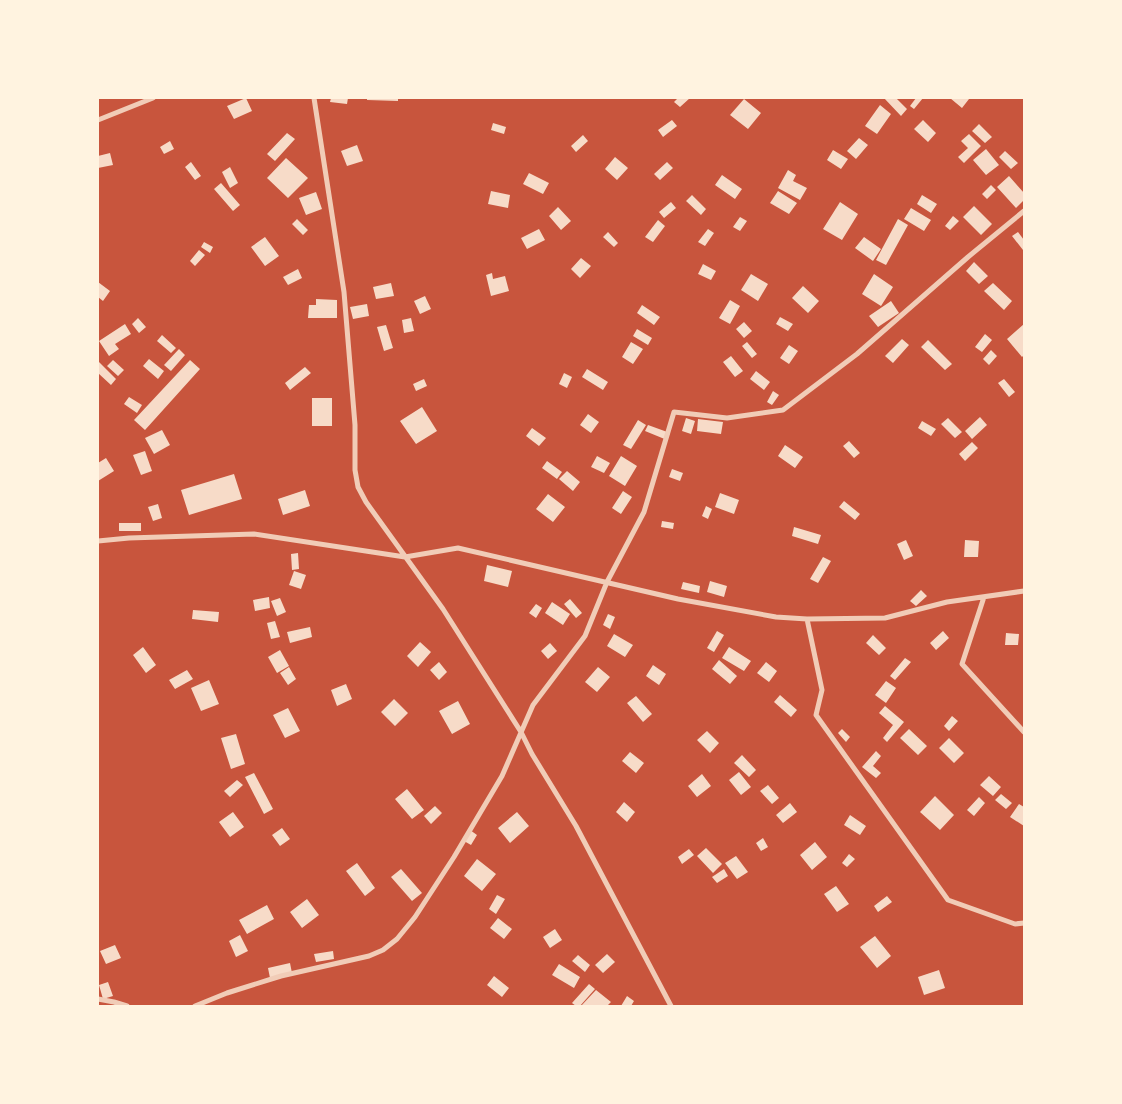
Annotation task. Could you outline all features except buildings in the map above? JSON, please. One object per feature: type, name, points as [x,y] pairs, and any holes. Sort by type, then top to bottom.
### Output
[{"type":"street","points":[[98,120],[152,98]]},
{"type":"street","points":[[314,98],[344,292],[355,425],[355,470],[358,487],[366,502],[443,609],[521,732],[532,754],[576,826],[671,1006]]},
{"type":"street","points":[[195,1006],[227,993],[281,976],[369,956],[383,950],[396,939],[415,916],[454,857],[502,776],[533,705],[585,636],[607,582],[644,512],[674,412],[727,418],[783,410],[857,354],[1024,211]]},
{"type":"street","points":[[98,541],[129,538],[254,534],[405,557],[458,548],[678,599],[776,617],[807,619],[885,618],[947,602],[1024,591]]},
{"type":"street","points":[[984,597],[962,664],[1024,732]]},
{"type":"street","points":[[807,619],[822,690],[816,715],[948,900],[1015,924],[1024,923]]},
{"type":"street","points":[[98,999],[127,1006]]}]
